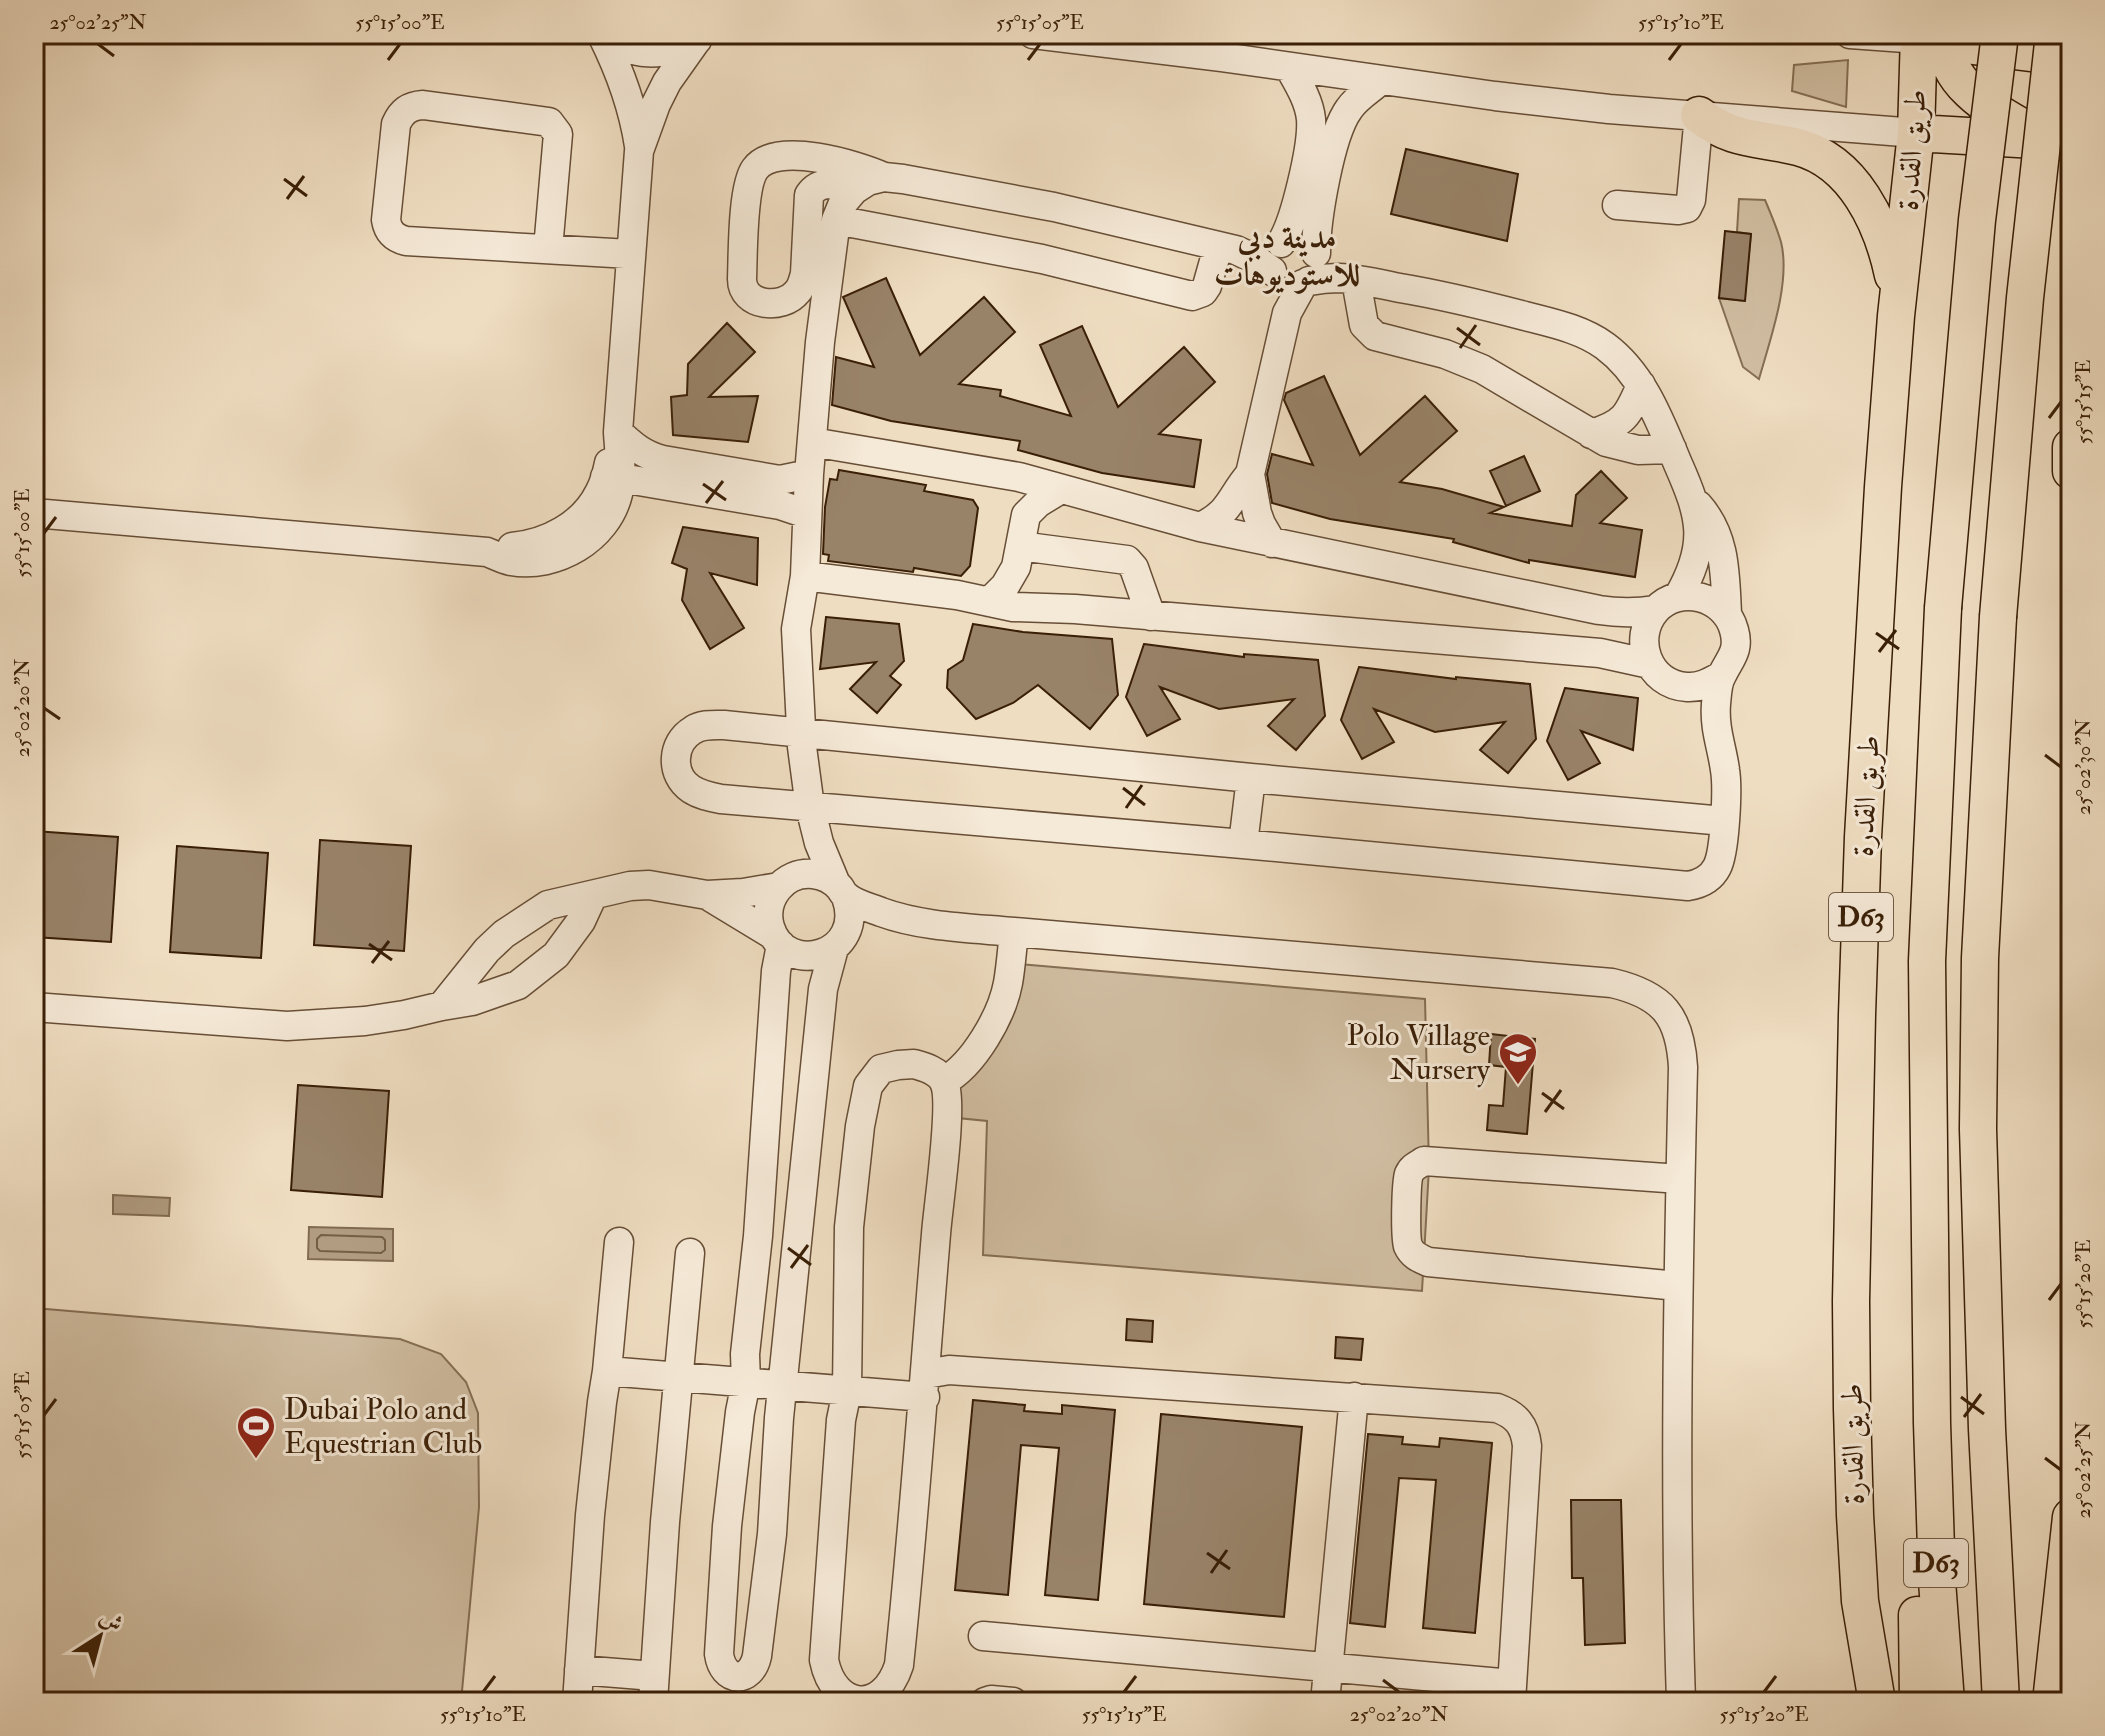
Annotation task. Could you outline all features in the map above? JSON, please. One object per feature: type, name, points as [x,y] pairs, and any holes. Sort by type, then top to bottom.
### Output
[{"type":"main road","name":"D63","points":[[2001,1702],[1987,1429],[1978,1129],[1980,958],[1998,617],[2025,298],[2054,34]]},
{"type":"main road","points":[[1932,38],[1996,42],[2071,58]]},
{"type":"main road","points":[[1932,38],[1970,92],[1980,101],[2058,142]]},
{"type":"main road","name":"طريق القدرة","points":[[1874,1696],[1860,1601],[1855,1515],[1851,1286],[1863,837],[1896,316],[1916,133],[1932,38]]},
{"type":"main road","points":[[1996,42],[2071,99]]},
{"type":"main road","name":"D63","points":[[1946,1702],[1937,1581],[1932,1423],[1927,961],[1943,608],[1996,42]]},
{"type":"main road","points":[[1699,115],[1733,135],[1799,147],[1843,172],[1858,190],[1880,231],[1893,273],[1896,316]]},
{"type":"main road","points":[[1916,133],[2058,142]]},
{"type":"main road","points":[[2071,447],[2071,471]]},
{"type":"main road","points":[[1918,1702],[1915,1519],[1918,1487],[1932,1423]]},
{"type":"main road","points":[[2051,1702],[2071,1517]]},
{"type":"street","points":[[601,34],[623,48],[648,53],[673,51],[700,38]]},
{"type":"street","points":[[601,34],[623,80],[639,151]]},
{"type":"street","points":[[1033,34],[1609,109],[1916,133]]},
{"type":"street","points":[[1850,34],[1932,38]]},
{"type":"street","points":[[34,513],[487,552],[535,544],[563,531],[590,507],[613,478],[639,151],[667,82],[700,38]]},
{"type":"street","points":[[1289,67],[1304,95],[1311,118],[1310,198]]},
{"type":"street","points":[[1200,527],[1223,512],[1250,474],[1287,313],[1294,264],[1292,221],[1310,198],[1349,108],[1381,80]]},
{"type":"street","points":[[548,249],[558,134],[549,122],[423,105],[414,106],[400,116],[396,124],[386,220],[391,235],[406,241],[630,254]]},
{"type":"street","points":[[1617,205],[1687,208],[1691,200],[1699,115]]},
{"type":"street","points":[[1311,118],[1341,122]]},
{"type":"street","points":[[854,190],[828,183],[820,184],[809,195],[805,274],[798,292],[781,302],[758,302],[745,294],[742,279],[747,196],[755,169],[765,160],[777,156],[819,158],[863,168],[884,177],[1054,207],[1294,264],[1331,278],[1457,298],[1580,332],[1604,345],[1624,363],[1641,385],[1658,416],[1694,501],[1698,541],[1696,558],[1667,603],[1647,624],[1645,652],[1659,673],[1717,736]]},
{"type":"street","points":[[810,807],[789,881],[772,897],[768,910],[769,923],[777,940],[776,971],[758,1236],[745,1354],[746,1382],[727,1526],[719,1654],[725,1671],[733,1676],[750,1672],[757,1656],[772,1534],[779,1418],[823,989],[839,942],[849,927],[850,917],[850,907],[819,843],[810,807],[801,734],[796,629],[805,576],[809,474],[820,342],[836,220],[843,203],[854,190],[868,181],[884,177]]},
{"type":"street","points":[[836,220],[1042,259],[1192,296],[1203,292],[1227,249]]},
{"type":"street","points":[[1356,280],[1364,325],[1375,336],[1445,354],[1482,369],[1606,442],[1638,450],[1672,449]]},
{"type":"street","points":[[1591,434],[1617,425],[1624,419],[1641,385]]},
{"type":"street","points":[[618,432],[639,451],[696,479],[807,514]]},
{"type":"street","points":[[812,442],[1041,482],[1200,527],[1609,611],[1637,613],[1696,596],[1713,602],[1727,614]]},
{"type":"street","points":[[613,478],[780,480],[809,474]]},
{"type":"street","points":[[998,474],[1026,515]]},
{"type":"street","points":[[1250,474],[1257,513],[1272,543]]},
{"type":"street","points":[[989,602],[1005,586],[1018,556],[1026,515],[1038,503],[1061,489]]},
{"type":"street","points":[[805,576],[957,595],[1013,607],[1075,609],[1600,653],[1659,673],[1686,687],[1705,685],[1721,676],[1731,663],[1736,646],[1734,629],[1727,614],[1721,544],[1707,515],[1694,501]]},
{"type":"street","points":[[1018,556],[1025,593],[1036,608]]},
{"type":"street","points":[[1018,556],[1127,560],[1134,568],[1151,616]]},
{"type":"street","points":[[1721,676],[1716,707],[1717,736],[1726,778],[1724,821],[1721,856],[1710,877],[1700,884],[1688,886],[721,799],[690,789],[681,779],[676,766],[676,753],[691,730],[704,725],[724,725],[1724,821]]},
{"type":"street","points":[[1243,844],[1251,778]]},
{"type":"street","points":[[442,1006],[487,950],[504,934],[548,905],[611,889],[649,885],[707,895],[743,893],[812,874],[825,877],[841,890],[885,913],[925,922],[1612,983],[1636,989],[1657,1001],[1673,1020],[1682,1043],[1678,1286],[1681,1702]]},
{"type":"street","points":[[34,1007],[287,1026],[365,1021],[472,1001],[518,985],[556,955],[581,921],[593,895]]},
{"type":"street","points":[[707,895],[793,953],[807,956],[821,954],[839,942],[884,927],[925,922]]},
{"type":"street","points":[[944,1081],[953,1077],[971,1057],[999,1011],[1008,985],[1014,932]]},
{"type":"street","points":[[914,1064],[930,1068],[944,1081],[949,1103],[925,1385],[899,1665],[886,1691],[875,1698],[849,1698],[830,1681],[824,1660],[841,1420],[847,1391],[849,1227],[860,1126],[868,1086],[881,1069],[914,1064]]},
{"type":"street","points":[[1678,1286],[1428,1262],[1417,1257],[1409,1247],[1406,1235],[1408,1176],[1414,1167],[1424,1161],[1680,1179]]},
{"type":"street","points":[[577,1702],[590,1515],[619,1242]]},
{"type":"street","points":[[579,1670],[654,1689],[665,1522],[690,1253]]},
{"type":"street","points":[[607,1371],[847,1391],[925,1385],[949,1370],[1354,1397],[1497,1408],[1509,1412],[1526,1433],[1511,1693],[1327,1667],[983,1636]]},
{"type":"street","points":[[1325,1702],[1354,1397]]},
{"type":"street","points":[[985,1702],[1013,1702]]},
{"type":"shaded area","points":[[1848,60],[1846,107],[1792,91],[1794,65]]},
{"type":"shaded area","points":[[1739,199],[1765,200],[1779,237],[1783,258],[1778,311],[1759,379],[1743,367],[1719,298],[1744,301],[1751,234],[1737,232]]},
{"type":"shaded area","points":[[1019,964],[1425,999],[1429,1168],[1422,1291],[983,1255],[987,1121],[948,1117],[956,1082]]},
{"type":"shaded area","name":"Dubai Polo and Equestrian Club","points":[[34,1308],[400,1339],[441,1354],[466,1382],[478,1413],[479,1507],[461,1702],[34,1702]]},
{"type":"water","points":[[113,1195],[170,1198],[169,1216],[113,1214]]},
{"type":"water","points":[[309,1227],[393,1229],[393,1261],[308,1259]]},
{"type":"building","points":[[1406,149],[1518,174],[1507,241],[1391,214]]},
{"type":"building","points":[[1725,231],[1751,234],[1745,301],[1719,298]]},
{"type":"building","points":[[886,278],[920,355],[984,297],[1015,332],[959,384],[1001,390],[1000,396],[1071,416],[1040,345],[1082,326],[1118,407],[1184,347],[1215,382],[1159,434],[1201,440],[1194,487],[1102,473],[1018,450],[1020,441],[891,421],[832,405],[836,357],[874,367],[843,297]]},
{"type":"building","points":[[727,323],[755,352],[709,397],[758,396],[748,442],[673,435],[671,397],[687,395],[688,364]]},
{"type":"building","points":[[1324,376],[1360,455],[1425,396],[1457,431],[1400,482],[1442,489],[1504,507],[1490,513],[1572,526],[1576,495],[1601,471],[1627,498],[1600,523],[1642,530],[1635,577],[1529,560],[1529,563],[1453,542],[1454,539],[1330,519],[1272,503],[1267,474],[1272,454],[1313,465],[1284,400],[1286,393]]},
{"type":"building","points":[[1524,456],[1540,491],[1506,506],[1490,471]]},
{"type":"building","points":[[839,470],[926,485],[924,491],[973,500],[978,508],[970,566],[961,576],[914,568],[913,572],[828,561],[829,555],[823,554],[825,507],[830,479],[837,480]]},
{"type":"building","points":[[683,527],[758,538],[757,585],[710,573],[744,628],[710,649],[682,600],[687,569],[672,563]]},
{"type":"building","points":[[826,617],[899,624],[904,661],[890,676],[901,685],[877,713],[850,689],[876,662],[820,669]]},
{"type":"building","points":[[973,624],[1023,632],[1112,639],[1118,695],[1090,729],[1038,685],[1013,703],[976,719],[947,688],[948,670],[963,660]]},
{"type":"building","points":[[1144,644],[1244,657],[1244,654],[1318,660],[1325,716],[1296,750],[1268,726],[1294,699],[1219,709],[1160,687],[1180,719],[1147,736],[1126,697]]},
{"type":"building","points":[[1359,667],[1530,684],[1536,739],[1508,773],[1480,750],[1505,722],[1435,732],[1374,709],[1394,742],[1362,759],[1341,720]]},
{"type":"building","points":[[1565,688],[1638,698],[1633,750],[1581,731],[1600,763],[1568,780],[1547,741]]},
{"type":"building","points":[[34,831],[118,837],[111,942],[34,937]]},
{"type":"building","points":[[320,840],[411,846],[404,951],[314,945]]},
{"type":"building","points":[[177,846],[268,853],[261,958],[170,952]]},
{"type":"building","name":"Polo Village Nursery","points":[[1491,1034],[1535,1039],[1527,1134],[1487,1130],[1489,1105],[1503,1106],[1506,1067],[1489,1065]]},
{"type":"building","points":[[298,1085],[389,1091],[382,1197],[291,1190]]},
{"type":"building","points":[[1127,1319],[1153,1321],[1152,1342],[1126,1340]]},
{"type":"building","points":[[1336,1337],[1363,1339],[1361,1360],[1335,1358]]},
{"type":"building","points":[[973,1400],[1025,1405],[1024,1411],[1062,1414],[1062,1405],[1115,1410],[1098,1600],[1045,1595],[1059,1448],[1021,1445],[1008,1595],[955,1590]]},
{"type":"building","points":[[1161,1414],[1302,1427],[1284,1617],[1144,1604]]},
{"type":"building","points":[[1368,1434],[1403,1437],[1402,1444],[1439,1447],[1440,1438],[1492,1443],[1475,1633],[1423,1628],[1436,1480],[1399,1478],[1385,1627],[1350,1623]]},
{"type":"building","points":[[1571,1500],[1621,1500],[1625,1643],[1585,1645],[1583,1578],[1572,1578]]},
{"type":"place","name":"Polo Village Nursery","points":[[1518,1086]]},
{"type":"place","name":"Dubai Polo and Equestrian Club","points":[[256,1460]]},
{"type":"district","name":"مدينة دبي للاستوديوهات","points":[[1287,256]]}]
